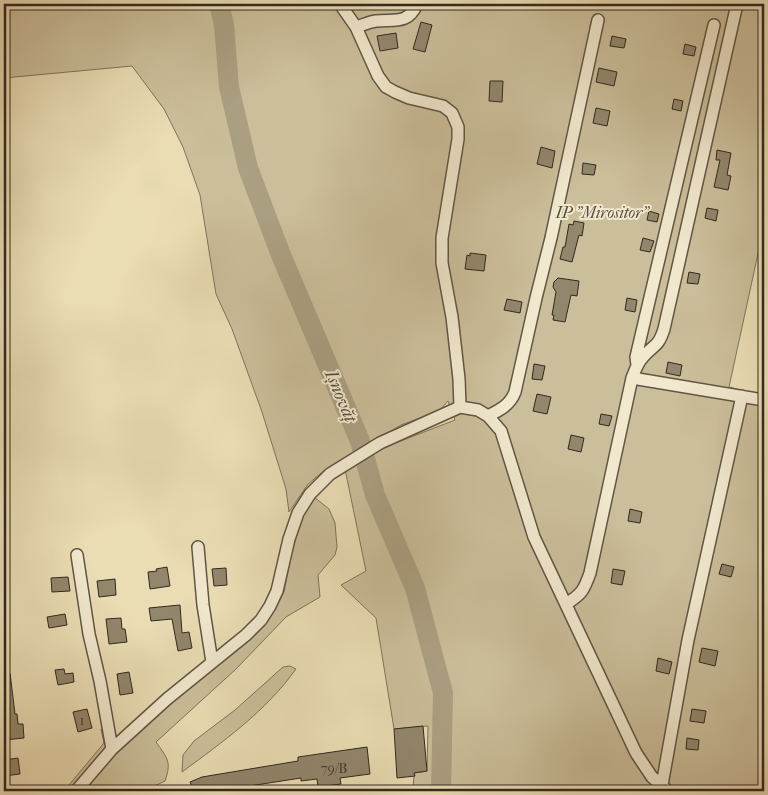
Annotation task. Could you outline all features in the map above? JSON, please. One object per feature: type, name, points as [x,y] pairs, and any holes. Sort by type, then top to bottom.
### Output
[{"type":"street","points":[[340,4],[356,27],[378,76],[386,87],[409,98],[444,106],[452,113],[458,126],[458,139],[442,238],[442,263],[452,317],[460,407]]},
{"type":"street","points":[[356,27],[372,22],[402,20],[413,13],[417,4]]},
{"type":"street","points":[[566,604],[575,599],[585,588],[590,573],[632,378],[637,365],[643,357],[660,343],[664,329],[736,4]]},
{"type":"street","points":[[488,416],[508,404],[516,392],[598,20]]},
{"type":"street","points":[[637,365],[636,357],[714,25]]},
{"type":"street","points":[[632,378],[764,400]]},
{"type":"street","points":[[665,788],[688,640],[742,396]]},
{"type":"street","points":[[76,791],[112,749],[167,699],[246,635],[260,620],[270,606],[277,591],[289,539],[298,513],[310,494],[330,474],[380,443],[460,407],[478,410],[488,416],[501,431],[534,537],[636,753],[652,777],[665,788]]},
{"type":"street","points":[[198,547],[203,605],[212,662]]},
{"type":"street","points":[[76,555],[87,626],[100,681],[112,749]]},
{"type":"green space","name":"IP \"Mirositor\"","points":[[4,4],[764,4],[764,226],[729,387],[764,396],[764,791],[413,791],[414,773],[427,771],[428,726],[394,729],[376,618],[341,585],[366,571],[345,469],[385,447],[455,420],[448,401],[441,409],[401,425],[325,470],[308,484],[289,512],[286,489],[262,412],[232,329],[216,294],[200,195],[183,147],[164,109],[132,66],[4,78]]},
{"type":"green space","points":[[314,497],[329,509],[335,523],[337,547],[335,555],[318,575],[320,597],[286,617],[236,669],[156,742],[168,764],[165,781],[144,791],[83,791],[124,745],[146,724],[263,625],[284,592],[291,555],[303,514]]},
{"type":"green space","points":[[290,666],[296,669],[271,699],[243,725],[182,772],[183,755],[194,741],[235,710],[283,667]]},
{"type":"green space","points":[[101,729],[105,731],[107,742],[105,750],[69,791],[64,791],[104,743]]},
{"type":"building","points":[[421,22],[432,25],[425,52],[413,49]]},
{"type":"building","points":[[396,33],[398,48],[380,51],[377,36]]},
{"type":"building","points":[[612,36],[626,39],[624,48],[610,46]]},
{"type":"building","points":[[685,44],[696,47],[694,56],[683,54]]},
{"type":"building","points":[[599,68],[617,72],[614,86],[596,82]]},
{"type":"building","points":[[490,81],[503,81],[502,102],[489,101]]},
{"type":"building","points":[[674,99],[683,101],[681,111],[672,109]]},
{"type":"building","points":[[596,108],[610,111],[607,126],[593,123]]},
{"type":"building","points":[[541,147],[555,151],[552,168],[537,164]]},
{"type":"building","points":[[717,150],[731,153],[727,175],[731,176],[728,190],[714,187],[720,160],[716,160]]},
{"type":"building","points":[[583,163],[596,165],[594,175],[582,174]]},
{"type":"building","points":[[707,208],[718,210],[716,221],[705,218]]},
{"type":"building","points":[[649,211],[659,214],[657,222],[647,220]]},
{"type":"building","points":[[574,221],[584,223],[582,236],[579,235],[572,262],[560,259],[563,247],[565,247],[569,224],[573,225]]},
{"type":"building","points":[[643,238],[654,241],[650,252],[640,250]]},
{"type":"building","points":[[470,253],[486,255],[484,271],[465,269],[467,255],[470,256]]},
{"type":"building","points":[[689,272],[700,274],[698,284],[687,283]]},
{"type":"building","points":[[558,278],[579,281],[577,296],[571,295],[565,322],[553,320],[554,315],[552,315],[556,292],[553,287],[554,282]]},
{"type":"building","points":[[627,298],[637,300],[635,312],[625,310]]},
{"type":"building","points":[[507,299],[522,302],[520,313],[504,310]]},
{"type":"building","points":[[668,362],[682,365],[680,376],[666,373]]},
{"type":"building","points":[[534,364],[545,366],[542,380],[532,379]]},
{"type":"building","points":[[537,394],[551,397],[547,414],[533,411]]},
{"type":"building","points":[[601,414],[612,416],[609,426],[599,424]]},
{"type":"building","points":[[571,435],[584,438],[581,452],[568,449]]},
{"type":"building","points":[[630,509],[642,512],[640,523],[628,521]]},
{"type":"building","points":[[722,564],[734,567],[731,577],[719,574]]},
{"type":"building","points":[[167,567],[170,586],[150,589],[148,572]]},
{"type":"building","points":[[226,568],[227,585],[214,586],[212,569]]},
{"type":"building","points":[[613,569],[625,571],[622,585],[611,583]]},
{"type":"building","points":[[68,577],[70,591],[52,592],[51,578]]},
{"type":"building","points":[[115,579],[116,595],[99,597],[97,581]]},
{"type":"building","points":[[180,605],[182,633],[189,632],[192,648],[178,651],[172,619],[151,621],[149,608]]},
{"type":"building","points":[[65,614],[67,625],[49,628],[47,617]]},
{"type":"building","points":[[121,618],[122,629],[125,629],[127,642],[109,644],[106,619]]},
{"type":"building","points":[[702,648],[718,651],[715,666],[699,662]]},
{"type":"building","points":[[658,658],[672,662],[669,674],[656,671]]},
{"type":"building","points":[[64,669],[65,674],[73,673],[74,682],[58,685],[55,670]]},
{"type":"building","points":[[129,672],[133,693],[120,695],[117,674]]},
{"type":"building","points":[[10,673],[15,714],[17,714],[18,724],[23,724],[24,738],[4,740],[4,674]]},
{"type":"building","points":[[87,709],[92,728],[78,732],[73,712]]},
{"type":"building","points":[[692,709],[706,711],[704,723],[690,721]]},
{"type":"building","points":[[423,726],[427,771],[414,773],[415,776],[397,778],[394,729]]},
{"type":"building","points":[[687,738],[699,740],[698,750],[686,749]]},
{"type":"building","points":[[367,747],[370,774],[340,778],[341,784],[318,787],[317,779],[301,781],[301,778],[217,791],[194,791],[190,782],[202,777],[298,761],[298,757]]},
{"type":"building","points":[[18,758],[20,774],[4,776],[4,760]]},
{"type":"waterway","name":"Ișnovăț","points":[[219,4],[224,25],[229,87],[248,168],[281,255],[360,441],[375,495],[415,588],[443,693],[441,791]]}]
